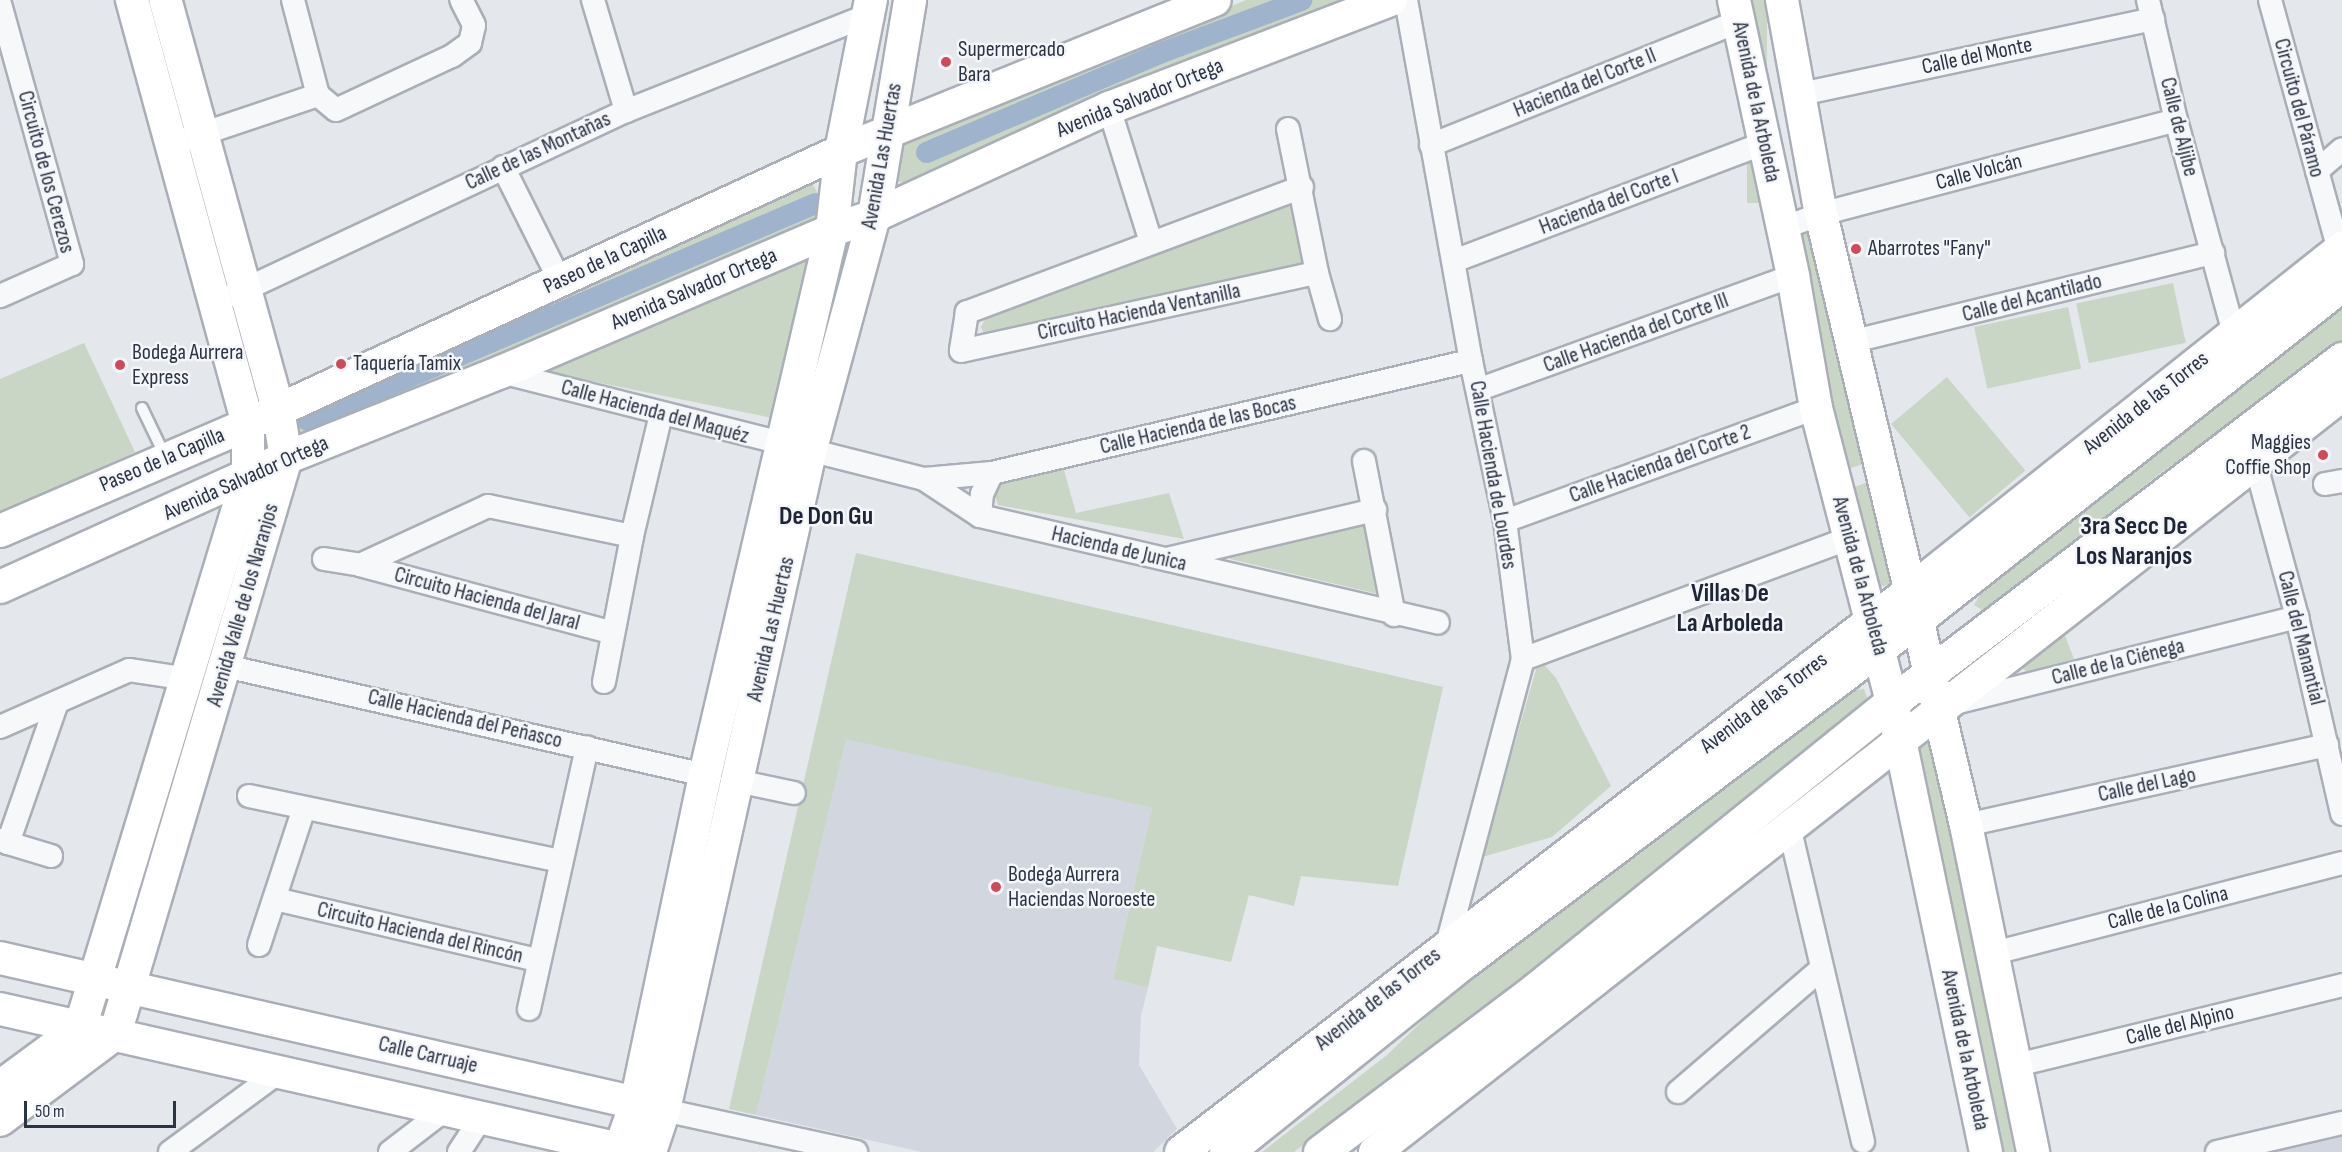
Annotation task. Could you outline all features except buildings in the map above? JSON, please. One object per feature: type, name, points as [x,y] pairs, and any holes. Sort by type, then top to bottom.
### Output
[{"type":"main road","name":"Avenida de las Torres","points":[[1226,1152],[1875,634],[2342,284]]},
{"type":"main road","points":[[1320,1152],[1536,989],[1892,702],[2342,359]]},
{"type":"street","name":"Avenida Valle de los Naranjos","points":[[80,1028],[189,679],[249,476],[248,424],[169,146],[132,0]]},
{"type":"street","name":"Avenida Valle de los Naranjos","points":[[115,1035],[286,458],[278,409],[165,0]]},
{"type":"street","points":[[293,0],[318,95],[336,110],[452,56],[470,43],[474,25],[462,0]]},
{"type":"street","points":[[593,0],[626,111]]},
{"type":"street","name":"Avenida Las Huertas","points":[[650,1107],[705,776],[796,449],[874,216],[910,0]]},
{"type":"street","name":"Paseo de la Capilla","points":[[0,531],[248,424],[841,151],[1215,0]]},
{"type":"street","name":"Avenida Salvador Ortega","points":[[0,587],[286,458],[501,372],[832,230],[874,216],[1109,108],[1391,0]]},
{"type":"street","name":"Calle Hacienda de Lourdes","points":[[1406,0],[1471,361],[1480,389],[1505,521],[1523,659],[1447,945]]},
{"type":"street","name":"Avenida de la Arboleda","points":[[1782,0],[1801,94],[1821,214],[1912,606],[1940,706],[1994,952],[2033,1152]]},
{"type":"street","name":"Circuito del Páramo","points":[[2270,0],[2340,249]]},
{"type":"street","name":"Circuito de los Cerezos","points":[[0,4],[72,264],[0,296]]},
{"type":"street","name":"Calle de las Montañas","points":[[214,302],[244,291],[503,166],[626,111],[870,8]]},
{"type":"street","name":"Avenida Las Huertas","points":[[629,1151],[650,1107],[737,781],[796,449],[832,230],[841,151],[870,8]]},
{"type":"street","name":"Calle del Monte","points":[[1801,94],[2151,9]]},
{"type":"street","name":"Calle de Aljibe","points":[[2151,9],[2176,120],[2234,333]]},
{"type":"street","name":"Hacienda del Corte II","points":[[1431,145],[1737,11]]},
{"type":"street","name":"Avenida de la Arboleda","points":[[1737,11],[1793,276],[1816,408],[1848,539],[1892,702],[1986,1152]]},
{"type":"street","points":[[169,146],[318,95]]},
{"type":"street","points":[[1109,108],[1151,242],[1302,187]]},
{"type":"street","name":"Calle Volcán","points":[[1783,228],[1821,214],[2176,120]]},
{"type":"street","points":[[1288,129],[1302,187],[1317,273],[1330,319]]},
{"type":"street","name":"Hacienda del Corte I","points":[[1454,261],[1765,143]]},
{"type":"street","points":[[2317,171],[2342,149]]},
{"type":"street","points":[[503,166],[560,280]]},
{"type":"street","name":"Circuito Hacienda Ventanilla","points":[[1151,242],[968,312],[961,351],[1317,273]]},
{"type":"street","name":"Avenida de las Torres","points":[[1912,606],[2234,333],[2340,249]]},
{"type":"street","name":"Calle del Acantilado","points":[[1850,342],[2213,253]]},
{"type":"street","name":"Calle Hacienda del Corte III","points":[[1480,389],[1793,276]]},
{"type":"street","name":"Calle Hacienda de las Bocas","points":[[924,479],[992,473],[1471,361]]},
{"type":"street","name":"Calle Hacienda del Maquéz","points":[[501,372],[796,449]]},
{"type":"street","points":[[1375,1152],[1899,742],[1940,706],[2342,395]]},
{"type":"street","name":"Calle Hacienda del Corte 2","points":[[1505,521],[1816,408]]},
{"type":"street","name":"Circuito Hacienda del Jaral","points":[[604,682],[632,536],[661,414]]},
{"type":"street","name":"Hacienda de Junica","points":[[796,449],[924,479],[980,516],[1394,615],[1438,623]]},
{"type":"street","points":[[1364,461],[1394,615]]},
{"type":"street","name":"Calle del Manantial","points":[[2255,462],[2296,617],[2342,814]]},
{"type":"street","points":[[1835,483],[1880,470]]},
{"type":"street","points":[[980,516],[982,494],[992,473]]},
{"type":"street","name":"Circuito Hacienda del Jaral","points":[[360,565],[488,506],[632,536]]},
{"type":"street","points":[[1163,560],[1375,510]]},
{"type":"street","points":[[1523,659],[1848,539]]},
{"type":"street","name":"Circuito Hacienda del Jaral","points":[[324,559],[360,565],[613,633]]},
{"type":"street","name":"Calle de la Ciénega","points":[[1940,706],[2296,617]]},
{"type":"street","name":"Avenida de las Torres","points":[[1181,1152],[1447,945],[1875,634]]},
{"type":"street","name":"Calle Hacienda del Peñasco","points":[[225,666],[587,747],[705,776]]},
{"type":"street","points":[[0,727],[129,670],[189,679]]},
{"type":"street","points":[[51,856],[4,841],[57,702]]},
{"type":"street","name":"Calle del Lago","points":[[1966,825],[2327,746]]},
{"type":"street","name":"Circuito Hacienda del Rincón","points":[[275,899],[537,960],[587,747]]},
{"type":"street","points":[[737,781],[794,793]]},
{"type":"street","points":[[249,796],[559,861]]},
{"type":"street","points":[[259,945],[304,808]]},
{"type":"street","points":[[1789,826],[1863,1141]]},
{"type":"street","points":[[140,836],[171,845]]},
{"type":"street","name":"Calle de la Colina","points":[[1994,952],[2342,863]]},
{"type":"street","name":"Calle Carruaje","points":[[0,958],[856,1152]]},
{"type":"street","points":[[529,1009],[537,960]]},
{"type":"street","points":[[1678,1092],[1821,969]]},
{"type":"street","name":"Calle del Alpino","points":[[2017,1065],[2342,985]]},
{"type":"street","points":[[0,1009],[276,1074],[629,1151]]},
{"type":"street","points":[[0,1087],[80,1028]]},
{"type":"street","points":[[0,1120],[115,1035]]},
{"type":"street","points":[[170,1152],[276,1074]]},
{"type":"street","points":[[390,1152],[445,1110]]},
{"type":"street","points":[[459,1152],[481,1118]]},
{"type":"street","points":[[2217,1152],[2342,1124]]},
{"type":"lane","points":[[142,408],[166,458]]},
{"type":"shaded area","points":[[846,738],[1152,808],[1113,979],[1148,988],[1141,1015],[1139,1065],[1177,1129],[1153,1152],[922,1152],[756,1115]]},
{"type":"shaded area","points":[[2342,1137],[2342,1152],[2276,1152]]},
{"type":"green space","points":[[1246,0],[1401,0],[910,186],[893,179],[900,144]]},
{"type":"green space","points":[[1747,0],[1767,0],[1767,203],[1747,203]]},
{"type":"green space","points":[[795,182],[813,185],[825,205],[818,220],[310,438],[299,433],[293,415]]},
{"type":"green space","points":[[1295,199],[1310,264],[994,333],[984,333],[981,327],[990,311]]},
{"type":"green space","points":[[1817,223],[1870,462],[1844,470],[1795,231]]},
{"type":"green space","points":[[820,244],[782,420],[522,367]]},
{"type":"green space","points":[[2173,283],[2186,343],[2089,363],[2076,304]]},
{"type":"green space","points":[[2342,296],[2342,345],[2162,472],[1992,606],[1984,611],[1974,605],[1981,593],[2170,445]]},
{"type":"green space","points":[[2068,307],[2081,369],[1987,389],[1974,327]]},
{"type":"green space","points":[[84,343],[135,452],[0,513],[0,379]]},
{"type":"green space","points":[[1947,377],[2025,470],[1969,517],[1891,424]]},
{"type":"green space","points":[[1062,463],[1076,513],[1169,493],[1184,539],[998,505],[993,491],[1000,477]]},
{"type":"green space","points":[[1873,480],[1897,583],[1873,588],[1847,490]]},
{"type":"green space","points":[[1370,517],[1391,597],[1230,559],[1228,549]]},
{"type":"green space","points":[[856,553],[1443,687],[1398,886],[1301,876],[1294,906],[1249,895],[1231,962],[1157,946],[1148,988],[1113,979],[1152,808],[846,739],[756,1115],[729,1109]]},
{"type":"green space","points":[[2064,633],[2074,659],[2027,672],[2022,668],[2023,662]]},
{"type":"green space","points":[[1539,659],[1556,678],[1611,786],[1552,837],[1482,857]]},
{"type":"green space","points":[[1864,689],[1868,700],[1703,832],[1522,987],[1401,1068],[1294,1152],[1262,1152],[1387,1055],[1479,966],[1633,859],[1849,691]]},
{"type":"green space","points":[[1932,737],[2021,1152],[2001,1152],[1911,748]]},
{"type":"waterway","points":[[926,152],[1159,53],[1301,0]]},
{"type":"waterway","points":[[307,420],[815,203]]},
{"type":"place","name":"Supermercado Bara","points":[[946,62]]},
{"type":"place","name":"Abarrotes \"Fany\"","points":[[1856,249]]},
{"type":"place","name":"Taquería Tamix","points":[[341,364]]},
{"type":"place","name":"Bodega Aurrera Express","points":[[120,365]]},
{"type":"place","name":"Maggies Coffie Shop","points":[[2323,455]]},
{"type":"place","name":"Bodega Aurrera Haciendas Noroeste","points":[[996,887]]},
{"type":"district","name":"De Don Gu","points":[[826,517]]},
{"type":"district","name":"3ra Secc De Los Naranjos","points":[[2134,542]]},
{"type":"district","name":"Villas De La Arboleda","points":[[1730,609]]}]
